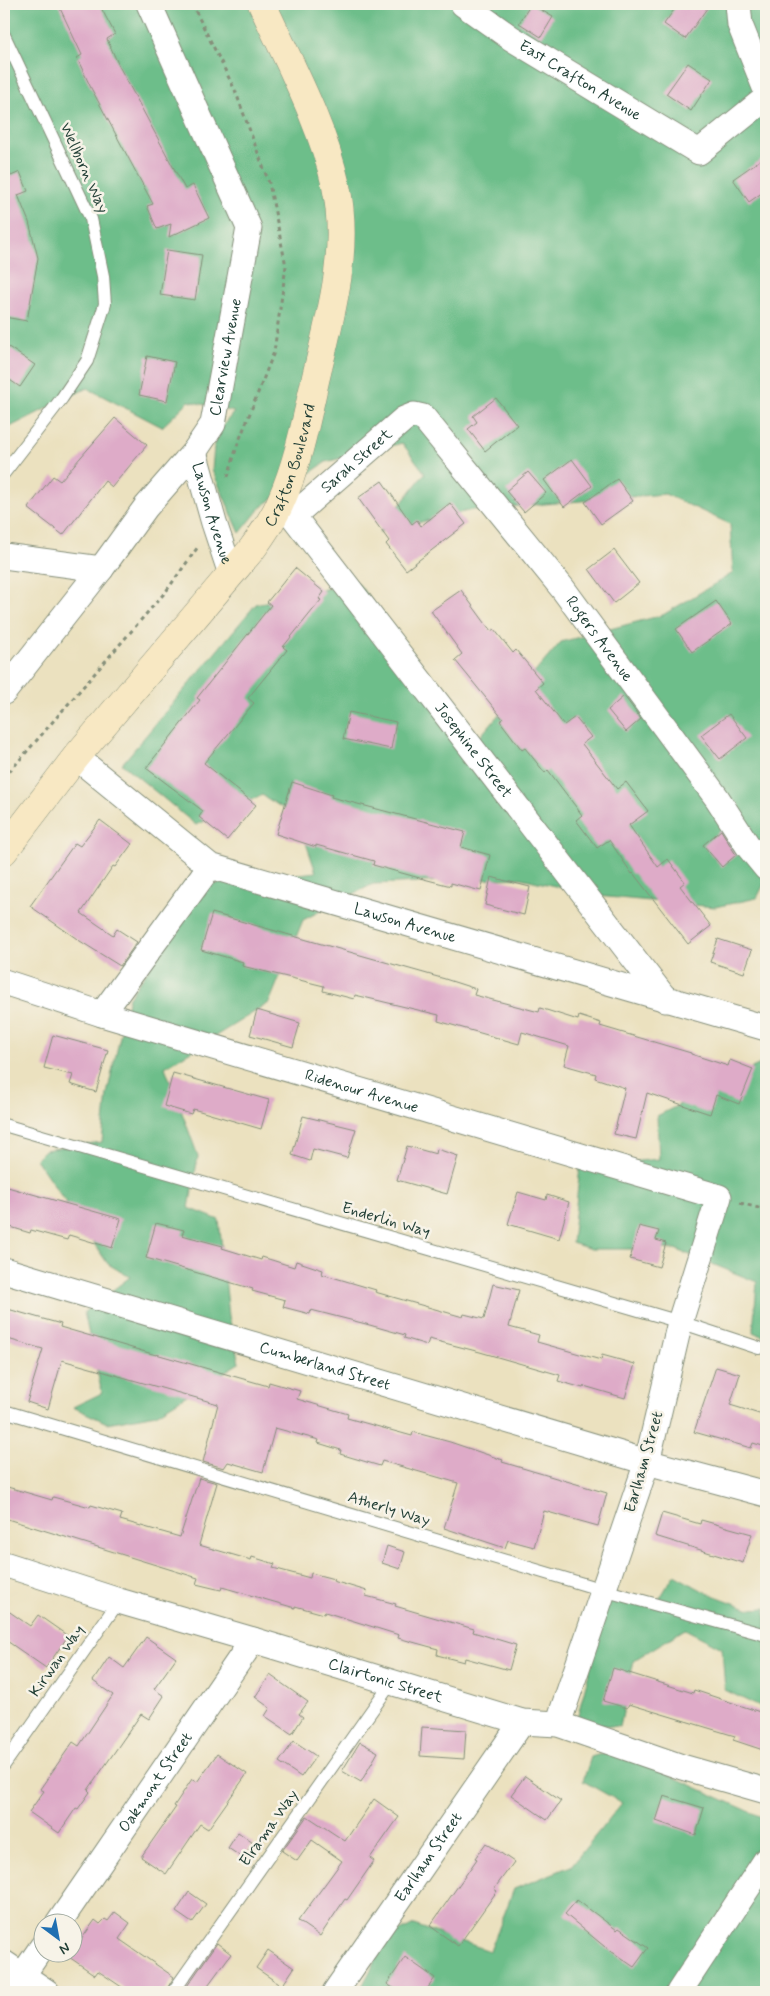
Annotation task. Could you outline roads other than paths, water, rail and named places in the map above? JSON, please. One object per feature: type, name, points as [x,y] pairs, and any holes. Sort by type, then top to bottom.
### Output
[{"type":"main road","name":"Crafton Boulevard","points":[[4,851],[76,757],[232,574],[269,526],[287,509],[290,477],[306,420],[332,308],[340,263],[342,224],[336,186],[324,146],[309,106],[262,4]]},
{"type":"street","name":"Clearview Avenue","points":[[4,692],[101,569],[146,507],[194,452],[213,424],[249,228],[149,4]]},
{"type":"street","name":"East Crafton Avenue","points":[[463,4],[512,38],[699,152],[766,98]]},
{"type":"street","points":[[738,4],[740,25],[766,90]]},
{"type":"street","name":"Sarah Street","points":[[287,509],[404,418],[414,415],[423,417]]},
{"type":"street","name":"Rogers Avenue","points":[[423,417],[563,589],[717,798],[748,846],[766,868]]},
{"type":"street","name":"Lawson Avenue","points":[[194,452],[214,523],[232,574]]},
{"type":"street","name":"Josephine Street","points":[[287,509],[666,1000]]},
{"type":"street","points":[[4,556],[101,569]]},
{"type":"street","name":"Lawson Avenue","points":[[76,757],[210,866],[766,1028]]},
{"type":"street","points":[[102,1014],[210,866]]},
{"type":"street","name":"Ridenour Avenue","points":[[4,982],[102,1014],[719,1197]]},
{"type":"street","name":"Earlham Street","points":[[558,1724],[647,1462],[680,1322],[719,1197]]},
{"type":"street","name":"Cumberland Street","points":[[4,1270],[647,1462],[766,1494]]},
{"type":"street","name":"Clairtonic Street","points":[[4,1564],[119,1601],[522,1722],[558,1724],[682,1767],[766,1791]]},
{"type":"street","name":"Oakmont Street","points":[[65,1914],[253,1640]]},
{"type":"street","name":"Earlham Street","points":[[335,1992],[522,1722]]},
{"type":"street","points":[[679,1992],[766,1860]]},
{"type":"street","points":[[32,1957],[12,1977],[47,1992]]},
{"type":"lane","name":"Wellborn Way","points":[[4,35],[91,220],[103,276],[105,304],[87,361],[62,398],[4,473]]},
{"type":"lane","name":"Enderlin Way","points":[[4,1125],[680,1322],[758,1348]]},
{"type":"lane","name":"Atherly Way","points":[[4,1411],[603,1590],[766,1635]]},
{"type":"lane","name":"Kirwan Way","points":[[4,1765],[119,1601]]},
{"type":"lane","name":"Elrama Way","points":[[173,1992],[391,1683]]}]
